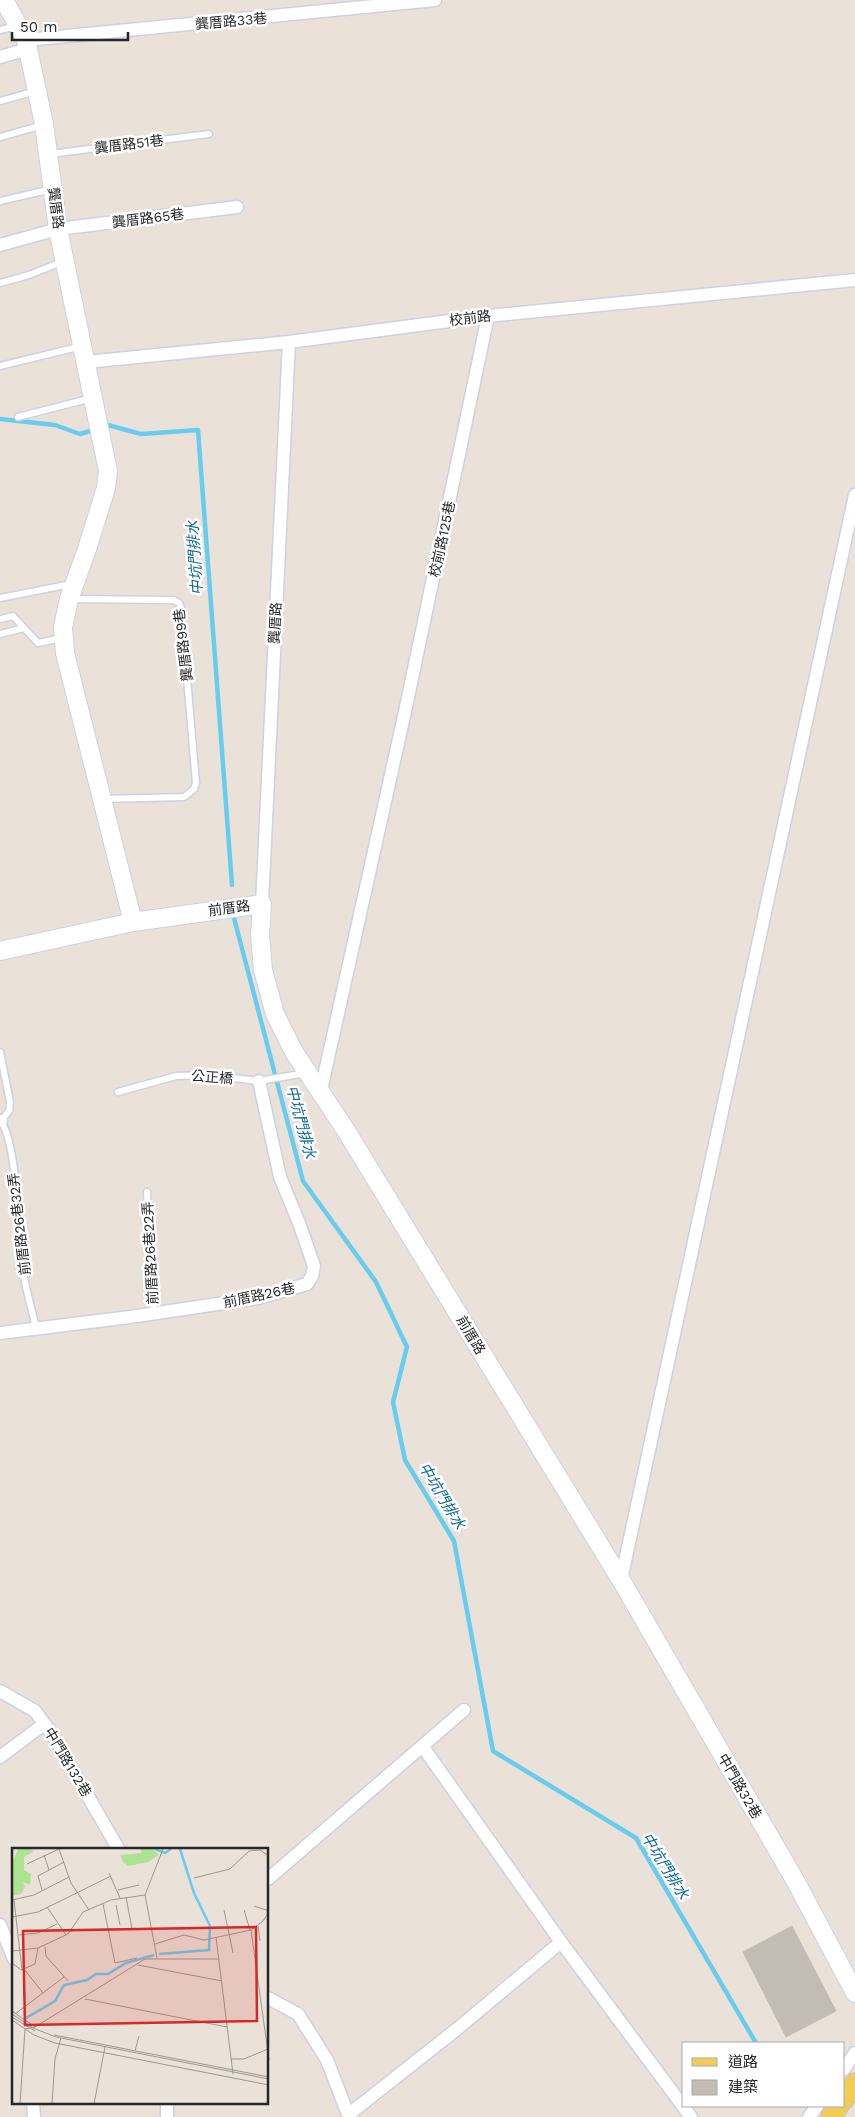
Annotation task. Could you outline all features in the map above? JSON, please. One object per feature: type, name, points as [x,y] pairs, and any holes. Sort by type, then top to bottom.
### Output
[{"type":"main road","points":[[845,2099],[855,2084]]},
{"type":"street","name":"龔厝路","points":[[4,0],[24,38],[37,90],[44,124],[58,229],[108,471],[106,488],[72,591]]},
{"type":"street","name":"龔厝路33巷","points":[[0,57],[24,38],[435,0]]},
{"type":"street","name":"龔厝路65巷","points":[[0,245],[58,229],[237,207]]},
{"type":"street","name":"校前路","points":[[85,354],[289,342],[488,316],[855,280]]},
{"type":"street","name":"校前路125巷","points":[[320,1090],[394,762],[488,316]]},
{"type":"street","name":"龔厝路","points":[[262,904],[289,342]]},
{"type":"street","points":[[621,1580],[855,494]]},
{"type":"street","points":[[72,591],[63,626],[65,653],[133,922]]},
{"type":"street","name":"前厝路","points":[[0,951],[133,922],[262,904],[260,935],[263,970],[275,1014],[294,1052],[320,1090],[621,1580]]},
{"type":"street","name":"前厝路26巷","points":[[0,1333],[154,1314],[258,1298],[307,1284],[312,1276],[314,1266],[280,1177],[275,1158],[264,1080]]},
{"type":"street","name":"中門路32巷","points":[[621,1580],[796,1882],[855,1993]]},
{"type":"street","name":"中門路132巷","points":[[0,1691],[35,1711],[118,1848]]},
{"type":"street","points":[[269,1878],[464,1710]]},
{"type":"street","points":[[0,1758],[44,1724]]},
{"type":"street","points":[[423,1747],[561,1942],[682,2105]]},
{"type":"street","points":[[0,1925],[12,1955]]},
{"type":"street","points":[[269,1999],[298,2014],[327,2060],[349,2116],[561,1942]]},
{"type":"street","points":[[845,2068],[855,2053]]},
{"type":"street","points":[[33,2104],[34,2117]]},
{"type":"street","points":[[167,2104],[168,2117]]},
{"type":"street","points":[[809,2117],[817,2107]]},
{"type":"lane","points":[[0,30],[24,38]]},
{"type":"lane","points":[[0,101],[37,90]]},
{"type":"lane","points":[[0,137],[44,124]]},
{"type":"lane","name":"龔厝路51巷","points":[[48,154],[209,134]]},
{"type":"lane","points":[[0,200],[53,188]]},
{"type":"lane","points":[[0,283],[30,275],[65,261]]},
{"type":"lane","points":[[0,366],[85,354]]},
{"type":"lane","points":[[18,417],[93,398]]},
{"type":"lane","points":[[0,598],[72,591]]},
{"type":"lane","name":"龔厝路99巷","points":[[72,591],[174,600],[179,603],[181,608],[196,783],[189,795],[184,797],[102,799]]},
{"type":"lane","points":[[0,619],[13,616],[38,643],[64,638]]},
{"type":"lane","points":[[0,634],[24,628]]},
{"type":"lane","points":[[0,1052],[10,1102],[9,1111],[0,1121]]},
{"type":"lane","name":"公正橋","points":[[118,1092],[176,1076],[208,1075],[264,1080],[308,1072]]},
{"type":"lane","name":"前厝路26巷32弄","points":[[0,1121],[6,1130],[15,1183],[22,1262],[36,1328]]},
{"type":"lane","name":"前厝路26巷22弄","points":[[147,1192],[154,1314]]},
{"type":"building","points":[[792,1926],[836,2011],[786,2037],[743,1952]]},
{"type":"waterway","name":"中坑門排水","points":[[0,419],[55,425],[80,434],[94,430]]},
{"type":"waterway","name":"中坑門排水","points":[[102,427],[108,425],[141,434],[198,430],[232,885]]},
{"type":"waterway","name":"中坑門排水","points":[[234,918],[303,1181],[376,1282],[407,1347],[393,1402],[405,1460],[454,1541],[493,1751],[636,1838],[755,2042]]}]
